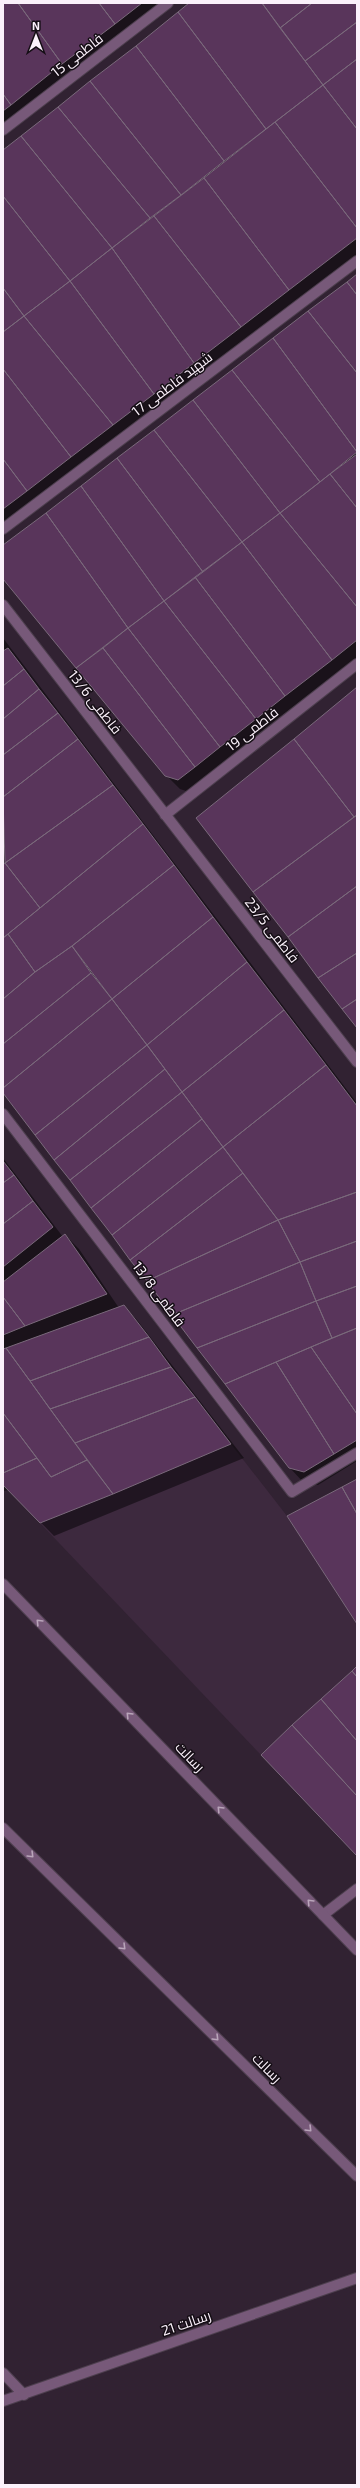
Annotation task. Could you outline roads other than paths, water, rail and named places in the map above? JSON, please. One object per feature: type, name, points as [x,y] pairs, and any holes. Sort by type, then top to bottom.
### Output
[{"type":"street","name":"فاطمی 15","points":[[3,130],[168,3]]},
{"type":"street","name":"شهید فاطمی 17","points":[[3,529],[357,261]]},
{"type":"street","name":"فاطمی 13/6","points":[[3,605],[165,816]]},
{"type":"street","name":"فاطمی 19","points":[[165,816],[357,664]]},
{"type":"street","name":"فاطمی 23/5","points":[[165,816],[357,1062]]},
{"type":"street","name":"فاطمی 13/8","points":[[3,1114],[292,1492],[357,1453]]},
{"type":"street","name":"رسالت","points":[[3,1584],[357,1950]]},
{"type":"street","name":"رسالت","points":[[3,1828],[357,2176]]},
{"type":"street","points":[[323,1915],[357,1889]]},
{"type":"street","name":"رسالت 21","points":[[3,2401],[24,2395],[357,2278]]},
{"type":"street","points":[[3,2373],[24,2395]]}]
